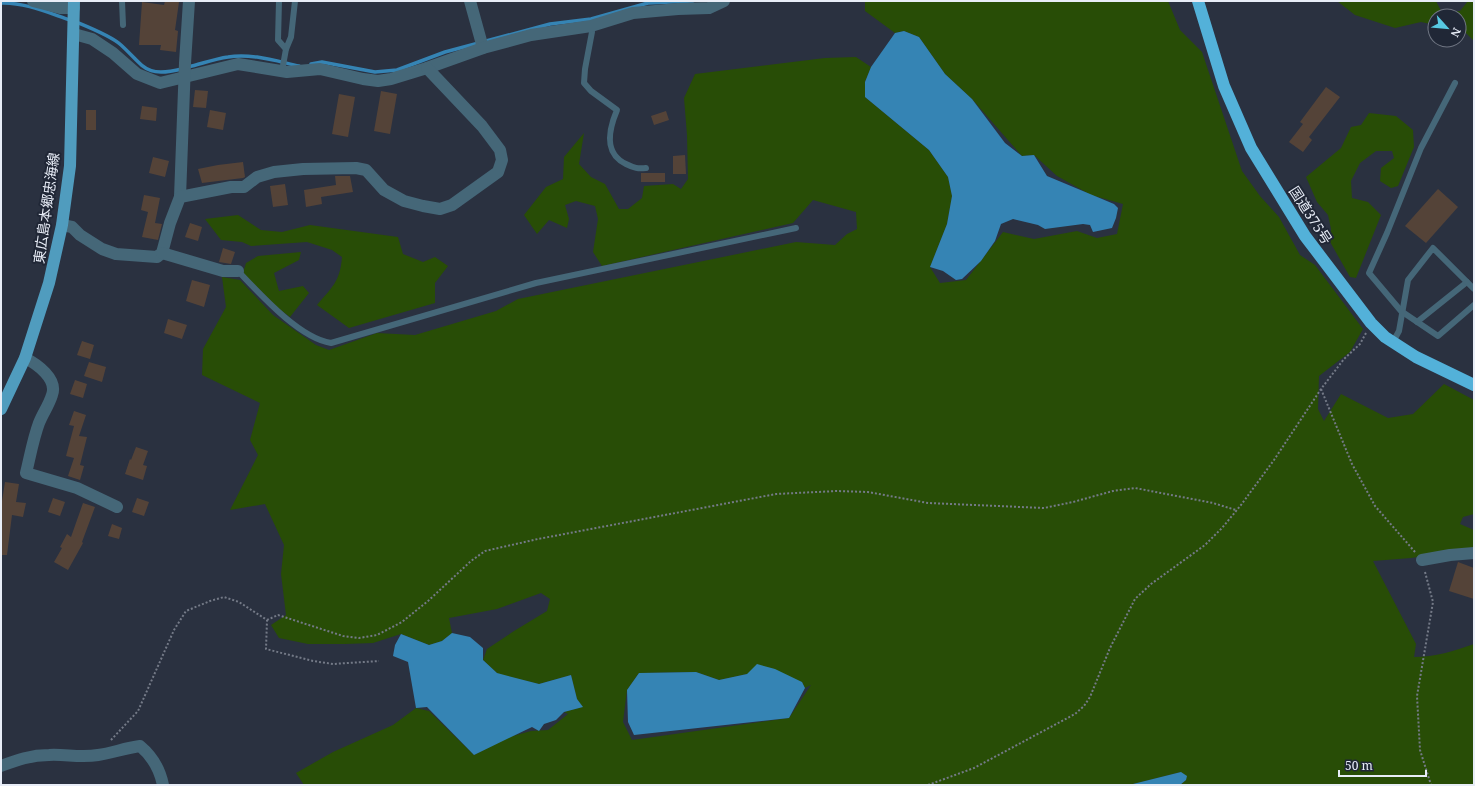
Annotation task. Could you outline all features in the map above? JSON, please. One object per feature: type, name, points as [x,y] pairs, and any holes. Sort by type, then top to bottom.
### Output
[{"type":"highway","name":"国道375号","points":[[1198,1],[1224,86],[1251,148],[1305,236],[1371,323],[1385,337],[1416,357],[1474,385]]},
{"type":"main road","name":"東広島本郷忠海線","points":[[1,409],[25,358],[49,283],[62,225],[70,166],[74,18]]},
{"type":"street","points":[[33,1],[60,8],[74,18],[92,39],[113,53],[137,74],[160,83],[185,71],[205,71],[238,64],[287,72],[320,69],[363,80],[378,81],[392,79],[427,68],[481,43],[591,26],[632,13],[709,8],[724,1]]},
{"type":"street","points":[[62,225],[72,227],[80,236],[102,249],[116,254],[157,257],[162,254],[170,223],[180,196],[189,1]]},
{"type":"street","points":[[470,1],[481,43]]},
{"type":"street","points":[[180,196],[232,187],[244,187],[257,177],[274,172],[303,168],[356,168],[366,170],[384,190],[404,201],[440,209],[452,205],[498,172],[502,160],[500,150],[482,126],[427,68]]},
{"type":"street","points":[[162,254],[223,272],[238,271]]},
{"type":"street","points":[[25,358],[37,364],[47,375],[53,387],[53,394],[39,423],[26,473],[77,488],[117,507]]},
{"type":"street","points":[[1422,560],[1450,555],[1474,554]]},
{"type":"street","points":[[1,766],[21,758],[32,756],[97,755],[140,746],[148,753],[162,776],[163,785]]},
{"type":"lane","points":[[122,1],[123,25]]},
{"type":"lane","points":[[279,1],[278,40],[286,49]]},
{"type":"lane","points":[[282,70],[286,49],[291,38],[295,1]]},
{"type":"lane","points":[[591,26],[592,32],[584,83],[591,91],[617,110],[611,124],[609,135],[614,156],[621,162],[636,169],[646,168]]},
{"type":"lane","points":[[1456,83],[1420,148],[1387,233],[1369,273],[1401,311],[1438,336],[1474,305]]},
{"type":"lane","points":[[238,271],[277,311],[312,337],[321,342],[330,343],[536,283],[796,228]]},
{"type":"lane","points":[[1393,342],[1399,331],[1401,311],[1408,280],[1434,248],[1474,289]]},
{"type":"lane","points":[[1417,322],[1467,282]]},
{"type":"path","points":[[928,785],[974,768],[1075,714],[1084,706],[1090,697],[1110,648],[1135,599],[1151,584],[1205,545],[1222,528],[1274,460],[1321,389],[1344,359],[1360,344],[1371,323]]},
{"type":"path","points":[[1321,389],[1352,464],[1375,506],[1422,560],[1433,602],[1417,696],[1420,750],[1431,785]]},
{"type":"path","points":[[267,620],[278,616],[343,636],[359,638],[377,635],[402,622],[428,601],[471,561],[485,551],[538,539],[776,494],[837,491],[868,492],[928,503],[1044,508],[1113,491],[1135,488],[1213,503],[1236,510]]},
{"type":"path","points":[[97,755],[138,711],[174,630],[186,611],[224,597],[238,602],[267,620]]},
{"type":"path","points":[[267,620],[266,649],[313,661],[333,664],[379,661]]},
{"type":"green space","points":[[865,1],[1168,1],[1180,30],[1202,52],[1242,171],[1260,196],[1279,217],[1300,255],[1315,265],[1363,329],[1350,352],[1319,376],[1318,409],[1324,421],[1341,394],[1388,418],[1413,414],[1444,384],[1474,400],[1474,514],[1463,517],[1460,524],[1474,530],[1474,549],[1411,558],[1373,561],[1416,644],[1414,657],[1444,653],[1474,644],[1474,785],[1180,785],[1186,780],[1181,772],[1129,785],[304,785],[296,773],[333,752],[393,725],[416,708],[429,711],[474,755],[509,737],[531,731],[548,730],[568,714],[564,712],[582,707],[577,699],[571,675],[539,684],[498,674],[483,660],[487,649],[547,611],[550,599],[541,593],[497,609],[449,618],[452,633],[442,641],[429,645],[401,634],[373,643],[345,644],[308,644],[279,638],[271,625],[286,615],[281,574],[284,545],[265,504],[230,510],[258,455],[250,440],[260,403],[202,375],[203,349],[226,307],[222,277],[240,280],[273,315],[316,345],[329,350],[377,333],[415,335],[496,311],[518,299],[796,242],[835,245],[847,234],[857,229],[856,212],[813,200],[793,223],[602,266],[593,252],[598,219],[595,206],[576,201],[565,205],[569,219],[567,228],[549,220],[537,234],[524,215],[546,187],[563,179],[564,157],[584,133],[579,164],[591,177],[605,184],[619,209],[628,209],[642,198],[644,186],[673,184],[681,189],[688,179],[684,98],[695,74],[825,58],[856,57],[871,67],[865,82],[865,97],[929,150],[948,177],[952,196],[947,224],[930,267],[940,283],[966,280],[1003,232],[1034,239],[1077,231],[1097,238],[1117,234],[1123,204],[1091,195],[1057,176],[1034,155],[1022,156],[972,99],[945,74],[919,37],[904,31],[895,33],[865,11]],"holes":[[[696,672],[719,680],[747,674],[802,682],[805,688],[811,685],[789,718],[632,740],[623,722],[627,690],[639,673]]]},
{"type":"green space","points":[[1337,1],[1436,1],[1440,8],[1427,8],[1427,23],[1421,22],[1395,28],[1355,15]]},
{"type":"green space","points":[[1468,1],[1474,1],[1474,41],[1467,34],[1467,8],[1462,8]]},
{"type":"green space","points":[[1369,113],[1396,116],[1413,130],[1414,147],[1398,186],[1391,188],[1380,181],[1381,168],[1394,158],[1392,151],[1376,151],[1360,163],[1351,181],[1352,198],[1368,202],[1381,215],[1356,278],[1350,277],[1329,240],[1331,229],[1328,215],[1317,202],[1306,177],[1341,148],[1351,127],[1361,125]]},
{"type":"green space","points":[[238,215],[261,230],[282,232],[310,225],[398,237],[403,254],[423,262],[435,257],[448,266],[435,283],[435,303],[349,328],[317,305],[334,284],[339,273],[342,257],[332,250],[307,242],[251,246],[242,242],[221,240],[205,219]]},
{"type":"green space","points":[[301,252],[299,260],[274,273],[279,291],[303,286],[309,293],[290,317],[278,308],[243,273],[246,263],[258,256]]},
{"type":"water","points":[[904,31],[919,37],[945,74],[972,99],[1005,143],[1022,156],[1034,155],[1047,176],[1114,204],[1118,208],[1112,228],[1093,232],[1090,225],[1083,224],[1045,229],[1038,225],[1013,219],[1001,224],[995,241],[981,261],[962,279],[956,280],[943,271],[930,267],[947,224],[952,196],[948,177],[929,150],[865,97],[865,82],[871,67],[895,33]]},
{"type":"water","points":[[452,633],[470,637],[483,648],[483,660],[497,673],[539,684],[571,675],[577,699],[583,707],[564,712],[556,720],[544,724],[539,731],[532,727],[474,755],[427,707],[416,708],[408,662],[393,656],[395,645],[401,634],[429,645],[442,641]]},
{"type":"water","points":[[757,664],[775,669],[802,682],[805,688],[789,718],[634,735],[628,722],[627,690],[639,673],[696,672],[719,680],[747,674]]},
{"type":"water","points":[[1181,772],[1187,776],[1186,780],[1180,785],[1129,785]]},
{"type":"building","points":[[165,1],[179,2],[175,30],[178,31],[176,52],[160,50],[161,45],[139,45],[142,2],[164,5]]},
{"type":"building","points":[[1326,87],[1340,97],[1309,137],[1312,140],[1303,152],[1289,142],[1303,124],[1300,122]]},
{"type":"building","points":[[195,90],[208,91],[206,108],[193,107]]},
{"type":"building","points":[[381,91],[397,94],[390,134],[374,131]]},
{"type":"building","points":[[339,94],[355,97],[348,137],[332,134]]},
{"type":"building","points":[[142,106],[157,108],[156,121],[140,119]]},
{"type":"building","points":[[86,110],[96,110],[96,130],[86,130]]},
{"type":"building","points":[[210,110],[226,113],[223,130],[207,127]]},
{"type":"building","points":[[666,111],[669,120],[654,125],[651,116]]},
{"type":"building","points":[[685,155],[686,174],[673,174],[673,156]]},
{"type":"building","points":[[153,157],[169,161],[165,177],[149,173]]},
{"type":"building","points":[[243,162],[245,177],[202,183],[198,169]]},
{"type":"building","points":[[641,173],[665,173],[665,182],[641,182]]},
{"type":"building","points":[[335,176],[350,176],[353,192],[321,197],[322,204],[306,207],[304,190],[336,185]]},
{"type":"building","points":[[285,184],[288,205],[273,207],[270,186]]},
{"type":"building","points":[[1438,189],[1458,207],[1426,243],[1405,226]]},
{"type":"building","points":[[144,195],[160,198],[155,223],[162,224],[158,240],[142,237],[148,212],[141,210]]},
{"type":"building","points":[[190,223],[202,227],[198,241],[185,237]]},
{"type":"building","points":[[223,248],[235,252],[231,264],[219,262]]},
{"type":"building","points":[[192,280],[210,285],[204,307],[186,301]]},
{"type":"building","points":[[168,319],[187,325],[182,339],[164,333]]},
{"type":"building","points":[[82,341],[94,345],[90,359],[77,355]]},
{"type":"building","points":[[89,362],[106,367],[102,382],[84,376]]},
{"type":"building","points":[[75,380],[87,384],[83,398],[70,394]]},
{"type":"building","points":[[74,411],[86,415],[79,436],[87,437],[80,465],[84,466],[80,480],[68,476],[74,458],[66,456],[74,426],[69,425]]},
{"type":"building","points":[[136,447],[148,451],[143,465],[147,466],[143,480],[125,474]]},
{"type":"building","points":[[5,482],[19,484],[16,502],[26,503],[23,517],[12,515],[7,555],[1,555],[1,500],[2,501]]},
{"type":"building","points":[[53,498],[65,502],[60,516],[48,512]]},
{"type":"building","points":[[137,498],[149,502],[144,516],[132,512]]},
{"type":"building","points":[[83,503],[95,507],[82,542],[83,543],[68,570],[54,562],[62,548],[60,547],[67,534],[71,537]]},
{"type":"building","points":[[112,524],[122,528],[119,539],[108,536]]},
{"type":"building","points":[[1458,562],[1474,568],[1474,599],[1449,591]]},
{"type":"waterway","points":[[311,64],[322,62],[375,72],[397,70],[445,52],[550,24],[591,19],[648,3],[693,1]]},
{"type":"waterway","points":[[1,3],[19,4],[70,20]]},
{"type":"waterway","points":[[76,22],[111,38],[121,45],[147,69],[160,72],[182,69]]},
{"type":"waterway","points":[[188,67],[218,59],[237,56],[264,58],[299,66]]}]
